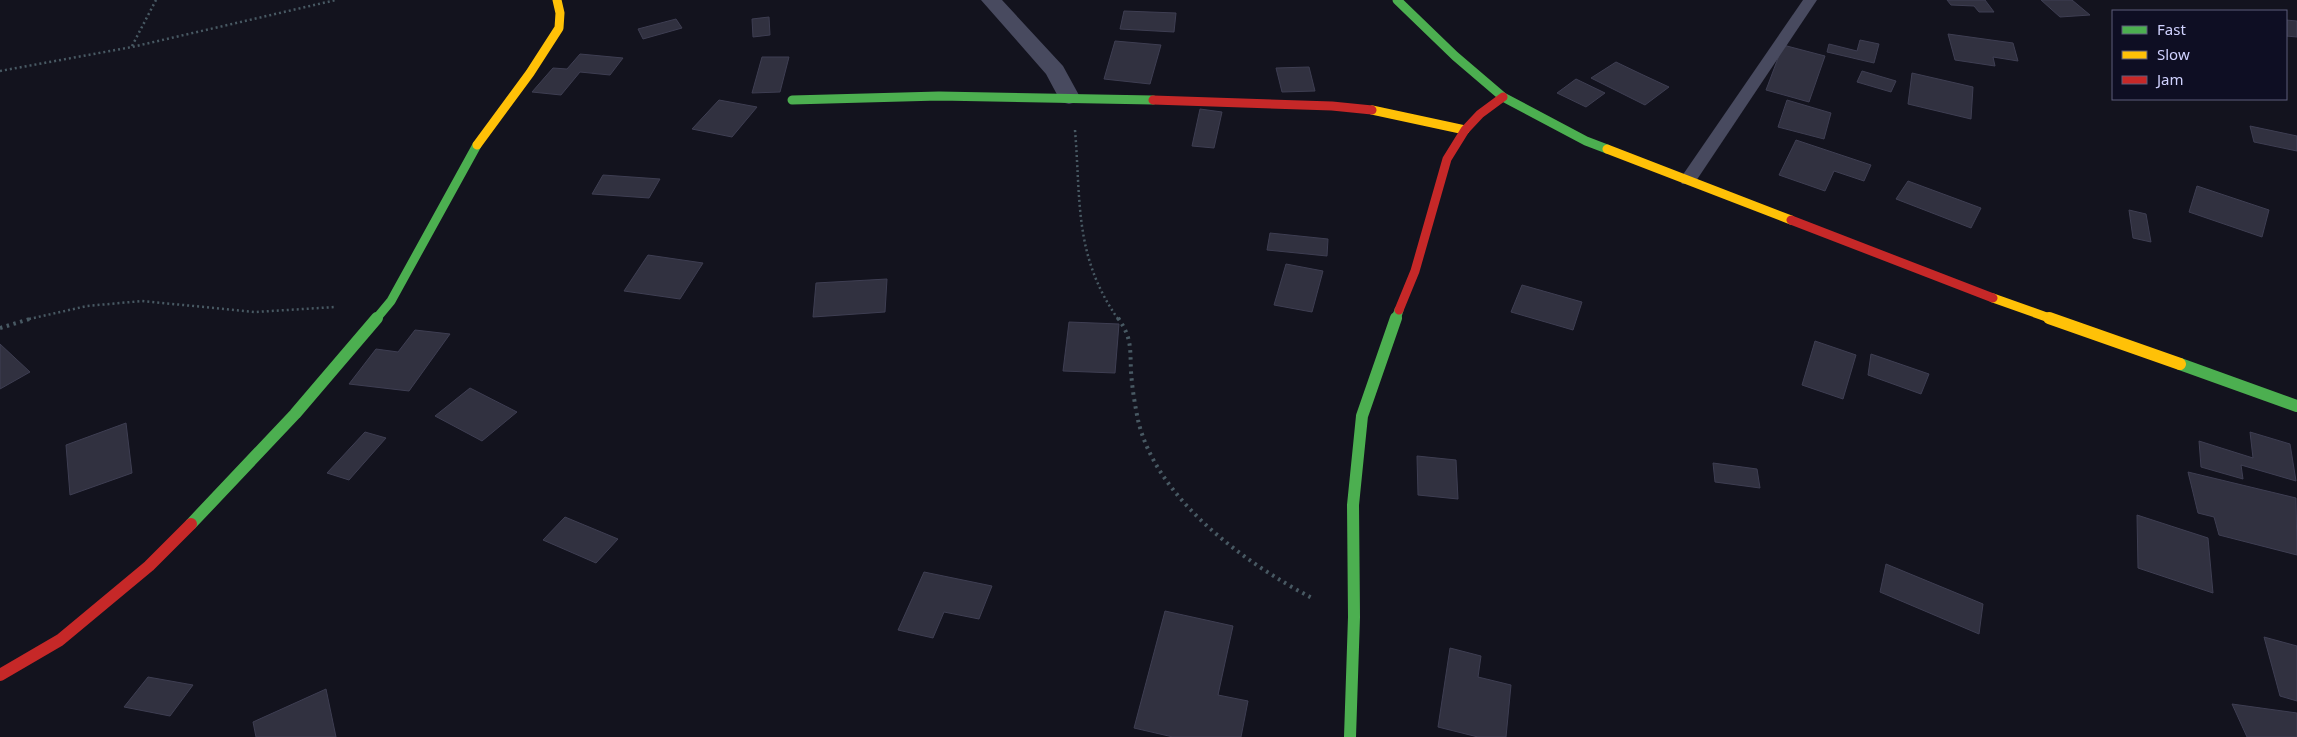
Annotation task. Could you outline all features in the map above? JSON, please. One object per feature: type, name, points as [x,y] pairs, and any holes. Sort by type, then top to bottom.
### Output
[{"type":"street","points":[[0,675],[60,640],[149,566],[208,507],[295,414],[391,301],[476,146],[530,73],[559,28],[560,13],[557,0]]},
{"type":"street","points":[[991,0],[1055,71],[1069,97]]},
{"type":"street","points":[[1397,0],[1454,56],[1503,96],[1586,141],[2007,303],[2297,406]]},
{"type":"street","points":[[792,100],[939,96],[1069,97],[1332,106],[1383,111],[1465,130]]},
{"type":"street","points":[[1350,737],[1354,616],[1353,505],[1362,416],[1386,343],[1415,271],[1446,159],[1465,130],[1480,114],[1503,96]]},
{"type":"lane","points":[[1688,180],[1810,0]]},
{"type":"path","points":[[132,47],[156,0]]},
{"type":"path","points":[[0,71],[132,47],[336,0]]},
{"type":"path","points":[[1069,97],[1074,119],[1077,183],[1084,246],[1099,287],[1128,336],[1138,423],[1146,448],[1160,471],[1184,501],[1255,564],[1297,591],[1354,616]]},
{"type":"path","points":[[0,328],[65,309],[102,303],[143,301],[230,310],[278,312],[391,301]]},
{"type":"building","points":[[1947,0],[1985,0],[1994,12],[1979,12],[1974,6],[1951,5]]},
{"type":"building","points":[[2041,0],[2072,0],[2090,15],[2060,17]]},
{"type":"building","points":[[1124,11],[1176,13],[1174,32],[1120,29]]},
{"type":"building","points":[[769,17],[770,35],[753,37],[752,19]]},
{"type":"building","points":[[676,19],[682,28],[643,39],[638,29]]},
{"type":"building","points":[[2287,20],[2297,21],[2297,37],[2287,36]]},
{"type":"building","points":[[1948,34],[2013,43],[2018,61],[1993,57],[1995,66],[1955,60]]},
{"type":"building","points":[[1860,40],[1879,44],[1874,63],[1827,52],[1829,44],[1857,51]]},
{"type":"building","points":[[1115,41],[1161,45],[1150,84],[1104,79]]},
{"type":"building","points":[[1783,45],[1825,56],[1809,102],[1766,90]]},
{"type":"building","points":[[580,54],[623,58],[610,75],[580,72],[561,95],[532,92],[553,68],[567,69]]},
{"type":"building","points":[[762,57],[789,57],[780,92],[752,93]]},
{"type":"building","points":[[1616,62],[1669,87],[1645,105],[1591,78]]},
{"type":"building","points":[[1309,67],[1315,91],[1282,92],[1276,68]]},
{"type":"building","points":[[1862,71],[1896,81],[1891,92],[1857,82]]},
{"type":"building","points":[[1912,73],[1973,87],[1971,119],[1908,104]]},
{"type":"building","points":[[1576,79],[1605,93],[1586,107],[1557,93]]},
{"type":"building","points":[[719,100],[757,107],[732,137],[692,129]]},
{"type":"building","points":[[1787,100],[1831,113],[1824,139],[1778,127]]},
{"type":"building","points":[[1200,109],[1222,112],[1214,148],[1192,146]]},
{"type":"building","points":[[2250,126],[2297,136],[2297,151],[2254,142]]},
{"type":"building","points":[[1796,140],[1871,165],[1864,181],[1834,171],[1825,191],[1779,175]]},
{"type":"building","points":[[603,175],[660,179],[649,198],[592,194]]},
{"type":"building","points":[[1908,181],[1981,208],[1971,228],[1896,199]]},
{"type":"building","points":[[2197,186],[2269,210],[2262,237],[2189,212]]},
{"type":"building","points":[[2129,210],[2146,214],[2151,242],[2133,238]]},
{"type":"building","points":[[1270,233],[1328,239],[1327,256],[1267,250]]},
{"type":"building","points":[[648,255],[703,263],[680,299],[624,291]]},
{"type":"building","points":[[1286,264],[1323,271],[1312,312],[1274,305]]},
{"type":"building","points":[[887,279],[885,312],[813,317],[816,283]]},
{"type":"building","points":[[1522,285],[1582,302],[1573,330],[1511,312]]},
{"type":"building","points":[[1069,322],[1119,324],[1115,373],[1063,371]]},
{"type":"building","points":[[415,330],[450,334],[409,391],[349,384],[376,349],[398,352]]},
{"type":"building","points":[[1815,341],[1856,355],[1843,399],[1802,385]]},
{"type":"building","points":[[0,344],[30,372],[0,389]]},
{"type":"building","points":[[1871,354],[1929,374],[1921,394],[1868,375]]},
{"type":"building","points":[[470,388],[517,412],[482,441],[435,416]]},
{"type":"building","points":[[126,423],[132,473],[70,495],[66,445]]},
{"type":"building","points":[[365,432],[386,438],[349,480],[327,473]]},
{"type":"building","points":[[2250,432],[2290,444],[2296,481],[2241,465],[2243,479],[2201,467],[2199,441],[2253,458]]},
{"type":"building","points":[[1417,456],[1456,460],[1458,499],[1418,495]]},
{"type":"building","points":[[1713,463],[1757,469],[1760,488],[1715,482]]},
{"type":"building","points":[[2188,472],[2296,498],[2297,555],[2219,535],[2214,517],[2198,513]]},
{"type":"building","points":[[2137,515],[2208,538],[2213,593],[2138,568]]},
{"type":"building","points":[[565,517],[618,539],[596,563],[543,540]]},
{"type":"building","points":[[1886,564],[1983,604],[1979,634],[1880,592]]},
{"type":"building","points":[[924,572],[992,586],[979,619],[944,612],[933,638],[898,630]]},
{"type":"building","points":[[1165,611],[1233,626],[1218,695],[1248,701],[1241,737],[1173,737],[1134,728]]},
{"type":"building","points":[[2264,637],[2297,646],[2297,701],[2280,696]]},
{"type":"building","points":[[1450,648],[1481,656],[1478,677],[1511,685],[1506,737],[1478,737],[1438,727]]},
{"type":"building","points":[[148,677],[193,685],[170,716],[124,707]]},
{"type":"building","points":[[326,689],[336,737],[256,737],[253,722]]},
{"type":"building","points":[[2232,704],[2297,713],[2297,737],[2247,737]]},
{"type":"traffic: fast","points":[[1397,0],[1455,56],[1503,97],[1586,141],[1607,149]]},
{"type":"traffic: fast","points":[[792,100],[939,96],[1153,100]]},
{"type":"traffic: fast","points":[[191,524],[295,414],[391,301],[477,145]]},
{"type":"traffic: fast","points":[[1350,737],[1354,617],[1353,505],[1362,416],[1399,310]]},
{"type":"traffic: fast","points":[[2180,364],[2297,406]]},
{"type":"traffic: slow","points":[[477,145],[530,73],[559,28],[560,13],[557,0]]},
{"type":"traffic: slow","points":[[1372,110],[1465,130]]},
{"type":"traffic: slow","points":[[1607,149],[1791,220]]},
{"type":"traffic: slow","points":[[1993,298],[2180,364]]},
{"type":"traffic: jam","points":[[1399,310],[1415,271],[1447,159],[1465,130],[1480,114],[1503,97]]},
{"type":"traffic: jam","points":[[1153,100],[1332,106],[1372,110]]},
{"type":"traffic: jam","points":[[1791,220],[1993,298]]},
{"type":"traffic: jam","points":[[0,675],[60,640],[149,566],[191,524]]}]
